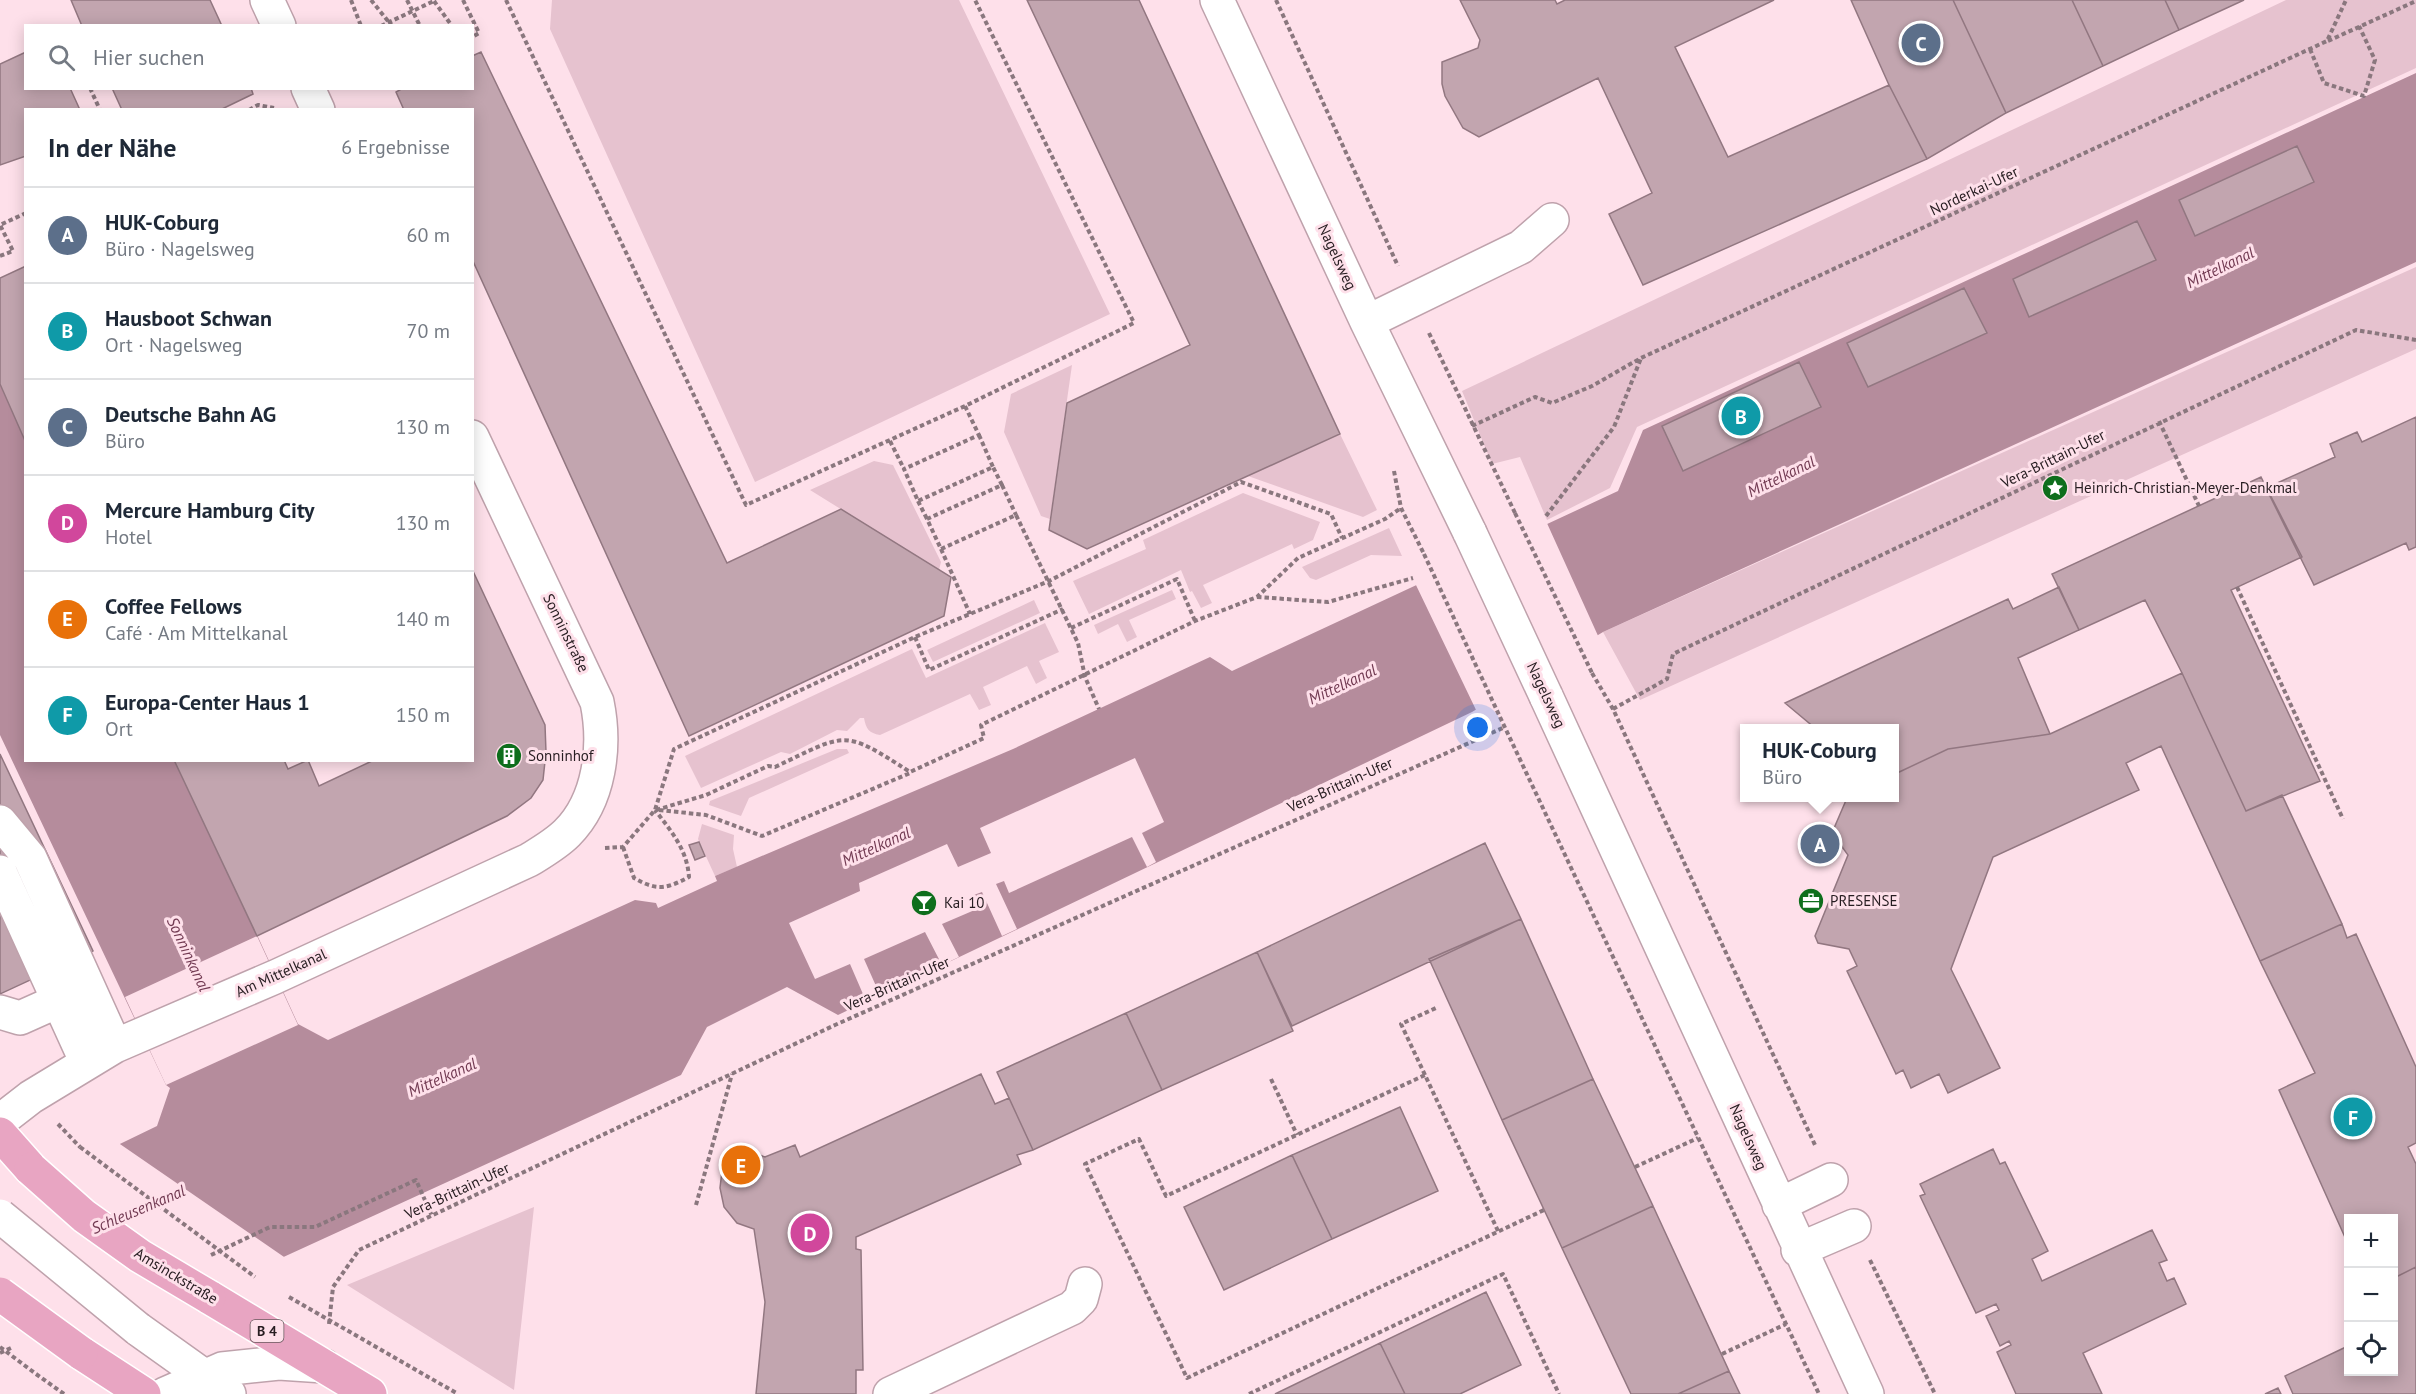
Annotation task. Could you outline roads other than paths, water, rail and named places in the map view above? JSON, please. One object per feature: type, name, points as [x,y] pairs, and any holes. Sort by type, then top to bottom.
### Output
[{"type":"main road","name":"Amsinckstraße","points":[[0,1134],[32,1168],[103,1229],[140,1256],[370,1394]]},
{"type":"main road","points":[[0,1293],[81,1353],[144,1394]]},
{"type":"street","points":[[267,0],[278,24]]},
{"type":"street","name":"Nagelsweg","points":[[1217,0],[1367,322],[1470,533],[1798,1250],[1867,1394]]},
{"type":"street","points":[[309,90],[317,108]]},
{"type":"street","points":[[1367,322],[1521,247],[1552,220]]},
{"type":"street","name":"Sonninstraße","points":[[474,441],[597,702],[602,738],[597,774],[583,810],[566,834]]},
{"type":"street","points":[[0,822],[30,858],[129,1040]]},
{"type":"street","name":"Am Mittelkanal","points":[[0,1121],[31,1096],[129,1040],[275,977],[529,860],[566,834]]},
{"type":"street","points":[[0,872],[87,1063]]},
{"type":"street","points":[[0,1012],[20,1018],[58,1001]]},
{"type":"street","points":[[1779,1205],[1831,1180]]},
{"type":"street","points":[[0,1216],[138,1329],[216,1385]]},
{"type":"street","points":[[1798,1250],[1854,1226]]},
{"type":"street","points":[[890,1394],[1072,1308],[1081,1299],[1085,1284]]},
{"type":"street","points":[[165,1394],[216,1385],[242,1366],[279,1363],[324,1366]]},
{"type":"water","points":[[2416,73],[2416,262],[1603,632],[1472,712],[838,1015],[787,987],[707,1027],[681,1075],[139,1323],[0,1202],[157,1126],[170,1088],[166,1085],[0,735],[0,377],[24,429],[24,762],[177,762],[298,1024],[328,1040],[635,900],[656,903],[658,908],[717,881],[715,876],[1013,749],[1210,657],[1232,671],[1618,491],[1643,430]]},
{"type":"place","name":"Deutsche Bahn AG","points":[[1921,43]]},
{"type":"place","name":"Hausboot Schwan","points":[[1741,416]]},
{"type":"place","name":"Heinrich-Christian-Meyer-Denkmal","points":[[2055,488]]},
{"type":"place","name":"Sonninhof","points":[[509,756]]},
{"type":"place","name":"HUK-Coburg","points":[[1820,844]]},
{"type":"place","name":"PRESENSE","points":[[1811,901]]},
{"type":"place","name":"Kai 10","points":[[924,903]]},
{"type":"place","name":"Europa-Center Haus 1","points":[[2353,1117]]},
{"type":"place","name":"Coffee Fellows","points":[[741,1165]]},
{"type":"place","name":"Mercure Hamburg City","points":[[810,1233]]},
{"type":"water label","name":"Mittelkanal","points":[[2220,267]]},
{"type":"water label","name":"Mittelkanal","points":[[1781,476]]},
{"type":"water label","name":"Mittelkanal","points":[[1342,684]]},
{"type":"water label","name":"Mittelkanal","points":[[876,846]]},
{"type":"water label","name":"Sonninkanal","points":[[189,954]]},
{"type":"water label","name":"Mittelkanal","points":[[442,1077]]},
{"type":"water label","name":"Schleusenkanal","points":[[138,1209]]}]
